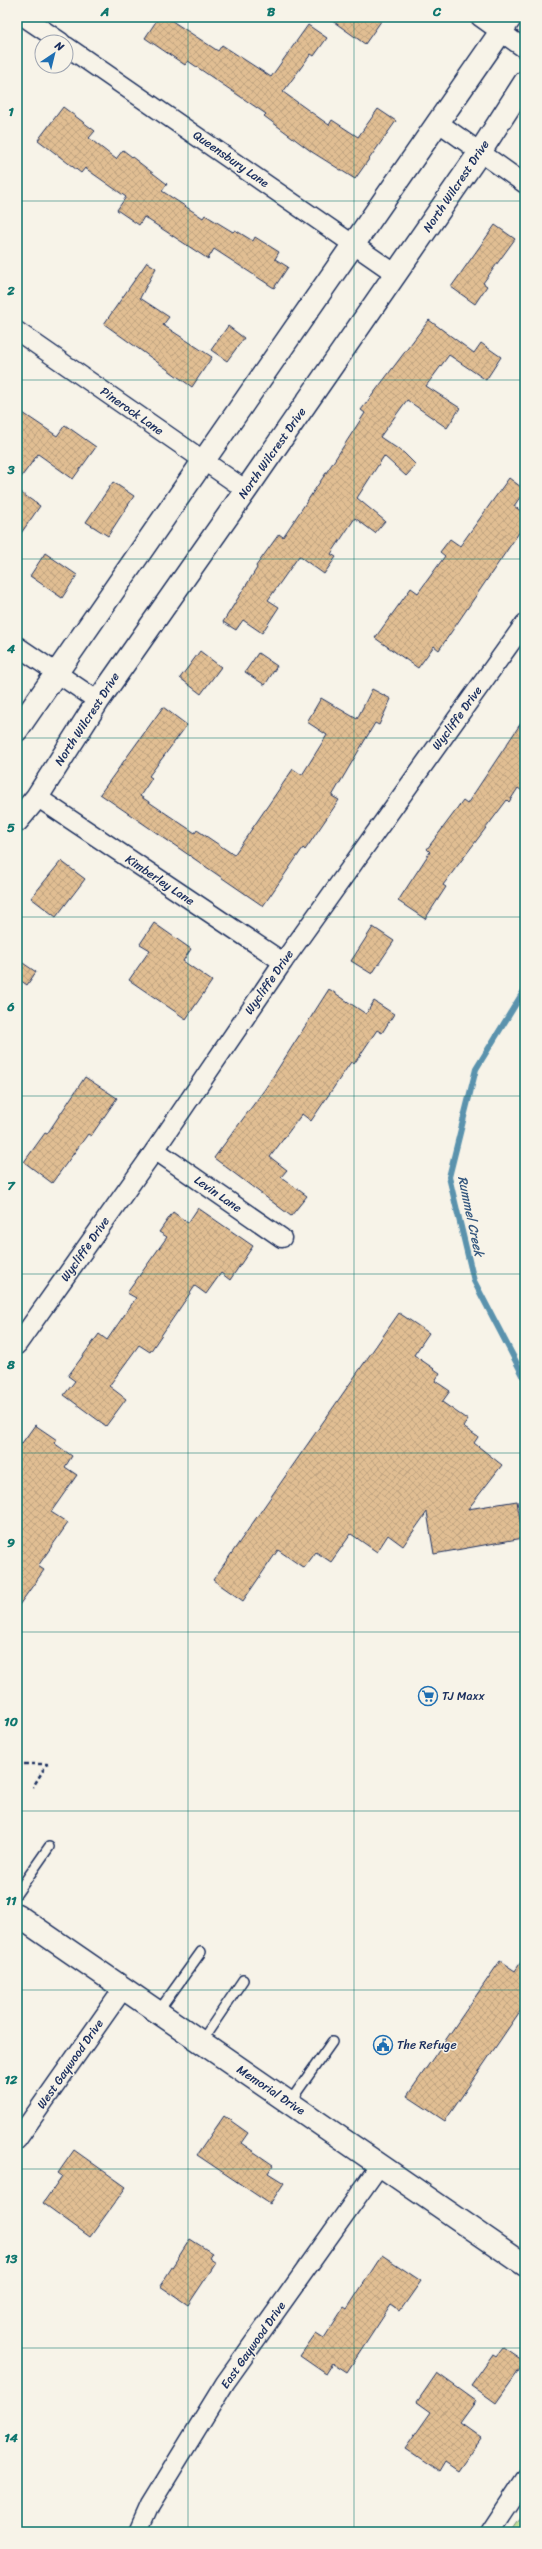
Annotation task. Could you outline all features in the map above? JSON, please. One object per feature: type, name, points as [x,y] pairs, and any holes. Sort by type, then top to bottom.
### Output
[{"type":"main road","points":[[17,730],[506,25]]},
{"type":"main road","name":"North Wilcrest Drive","points":[[17,821],[37,797],[98,701],[396,274],[480,152],[525,82]]},
{"type":"main road","name":"Memorial Drive","points":[[17,1915],[157,2013],[525,2265]]},
{"type":"street","points":[[24,17],[49,34]]},
{"type":"street","points":[[480,17],[506,25],[525,49]]},
{"type":"street","name":"Queensbury Lane","points":[[74,52],[396,274]]},
{"type":"street","points":[[439,123],[525,184]]},
{"type":"street","name":"Pinerock Lane","points":[[17,331],[246,490]]},
{"type":"street","name":"Wycliffe Drive","points":[[17,1345],[155,1150],[283,962],[525,623]]},
{"type":"street","points":[[17,646],[98,701]]},
{"type":"street","name":"Kimberley Lane","points":[[37,797],[283,962]]},
{"type":"street","name":"Levin Lane","points":[[155,1150],[282,1238]]},
{"type":"street","name":"West Gaywood Drive","points":[[17,2140],[123,1989]]},
{"type":"street","name":"East Gaywood Drive","points":[[138,2532],[150,2505],[225,2383],[380,2165]]},
{"type":"street","points":[[490,2532],[525,2479]]},
{"type":"lane","points":[[17,1893],[49,1847]]},
{"type":"lane","points":[[157,2013],[201,1952]]},
{"type":"lane","points":[[201,2042],[243,1980]]},
{"type":"lane","points":[[289,2103],[332,2042]]},
{"type":"path","points":[[17,1764],[47,1764],[33,1787]]},
{"type":"green space","points":[[525,2512],[525,2532],[511,2532]]},
{"type":"building","points":[[159,17],[166,17],[218,51],[222,45],[271,77],[308,25],[327,38],[314,56],[311,54],[283,92],[329,125],[332,120],[358,137],[378,109],[396,121],[355,179],[312,152],[264,116],[266,114],[188,61],[185,65],[145,38]]},
{"type":"building","points":[[327,17],[384,17],[365,44]]},
{"type":"building","points":[[63,107],[95,131],[89,138],[116,159],[123,150],[167,184],[162,191],[203,218],[205,215],[233,232],[235,230],[253,241],[255,237],[279,252],[275,259],[288,267],[274,288],[214,249],[208,259],[144,217],[139,225],[117,210],[126,197],[85,168],[81,173],[38,140]]},
{"type":"building","points":[[495,225],[515,239],[483,283],[487,286],[475,304],[451,287]]},
{"type":"building","points":[[147,262],[156,268],[140,298],[169,317],[163,325],[212,357],[192,387],[104,324]]},
{"type":"building","points":[[429,320],[474,353],[481,343],[501,357],[486,380],[449,355],[426,386],[460,408],[447,428],[407,400],[380,437],[404,453],[416,465],[406,476],[384,456],[357,498],[385,521],[375,533],[355,518],[331,554],[336,557],[324,574],[299,556],[268,600],[279,607],[262,633],[243,620],[236,630],[223,622],[257,568],[256,566],[279,534],[283,537],[332,464],[365,413],[361,410]]},
{"type":"building","points":[[228,326],[244,338],[227,361],[211,350]]},
{"type":"building","points":[[17,409],[57,436],[65,425],[96,447],[73,479],[38,454],[17,483]]},
{"type":"building","points":[[509,478],[525,490],[514,506],[525,514],[525,524],[439,650],[434,646],[418,668],[375,638],[411,588],[418,593],[445,556],[440,552],[450,539],[460,546]]},
{"type":"building","points":[[113,482],[134,496],[108,536],[86,522]]},
{"type":"building","points":[[17,490],[40,506],[17,539]]},
{"type":"building","points":[[45,553],[77,575],[62,598],[30,576]]},
{"type":"building","points":[[200,651],[221,667],[201,694],[180,678]]},
{"type":"building","points":[[258,653],[277,666],[265,685],[245,672]]},
{"type":"building","points":[[372,689],[391,699],[379,725],[375,723],[332,796],[339,800],[305,850],[303,848],[263,906],[100,794],[163,707],[187,725],[149,776],[152,778],[140,796],[195,833],[197,830],[234,855],[293,769],[302,775],[327,735],[307,722],[321,698],[357,719]]},
{"type":"building","points":[[525,717],[525,793],[518,788],[509,802],[507,800],[443,885],[446,887],[425,919],[398,901],[430,852],[427,849],[463,801],[467,804]]},
{"type":"building","points":[[61,861],[85,879],[56,917],[31,898]]},
{"type":"building","points":[[154,923],[191,949],[183,961],[212,981],[186,1019],[129,980],[150,950],[140,944]]},
{"type":"building","points":[[373,927],[394,941],[372,974],[351,961]]},
{"type":"building","points":[[17,959],[36,972],[27,985],[17,978]]},
{"type":"building","points":[[329,989],[366,1014],[374,1001],[394,1014],[382,1033],[377,1030],[354,1064],[351,1062],[311,1121],[302,1114],[270,1157],[287,1170],[281,1177],[307,1196],[291,1216],[214,1158],[265,1089]]},
{"type":"building","points":[[85,1077],[117,1098],[91,1136],[88,1134],[52,1183],[24,1162],[45,1133],[47,1134]]},
{"type":"building","points":[[198,1208],[253,1246],[230,1280],[221,1273],[206,1294],[195,1286],[150,1352],[139,1345],[109,1386],[126,1399],[106,1426],[64,1395],[75,1381],[68,1376],[99,1334],[107,1340],[136,1298],[127,1293],[167,1237],[159,1232],[173,1212],[188,1223]]},
{"type":"building","points":[[399,1313],[429,1333],[414,1355],[440,1373],[435,1381],[450,1391],[442,1402],[468,1420],[463,1427],[478,1437],[474,1443],[502,1465],[468,1509],[517,1501],[523,1538],[434,1554],[427,1512],[403,1546],[388,1535],[377,1552],[351,1534],[331,1562],[316,1552],[304,1568],[278,1550],[243,1601],[213,1580]]},
{"type":"building","points":[[35,1425],[57,1440],[54,1443],[72,1456],[65,1467],[77,1475],[51,1512],[68,1523],[38,1566],[44,1570],[17,1608],[17,1450]]},
{"type":"building","points":[[525,1956],[525,2004],[445,2121],[407,2096],[500,1961],[515,1971]]},
{"type":"building","points":[[224,2116],[248,2133],[241,2143],[273,2165],[268,2173],[284,2183],[270,2204],[197,2155]]},
{"type":"building","points":[[74,2150],[126,2187],[90,2237],[43,2203],[62,2176],[58,2173]]},
{"type":"building","points":[[190,2239],[212,2253],[209,2258],[216,2263],[188,2305],[160,2286]]},
{"type":"building","points":[[382,2255],[421,2281],[400,2311],[391,2305],[347,2372],[333,2363],[326,2374],[300,2356],[316,2333],[324,2338],[344,2307],[347,2309]]},
{"type":"building","points":[[503,2347],[525,2362],[496,2403],[471,2385],[493,2354],[496,2356]]},
{"type":"building","points":[[437,2373],[476,2401],[460,2423],[481,2438],[458,2471],[445,2462],[439,2472],[405,2449],[431,2412],[417,2402]]},
{"type":"waterway","name":"Rummel Creek","points":[[525,989],[476,1069],[449,1177],[474,1281],[525,1379]]},
{"type":"place","name":"TJ Maxx","points":[[428,1696]]},
{"type":"place","name":"The Refuge","points":[[383,2045]]}]
